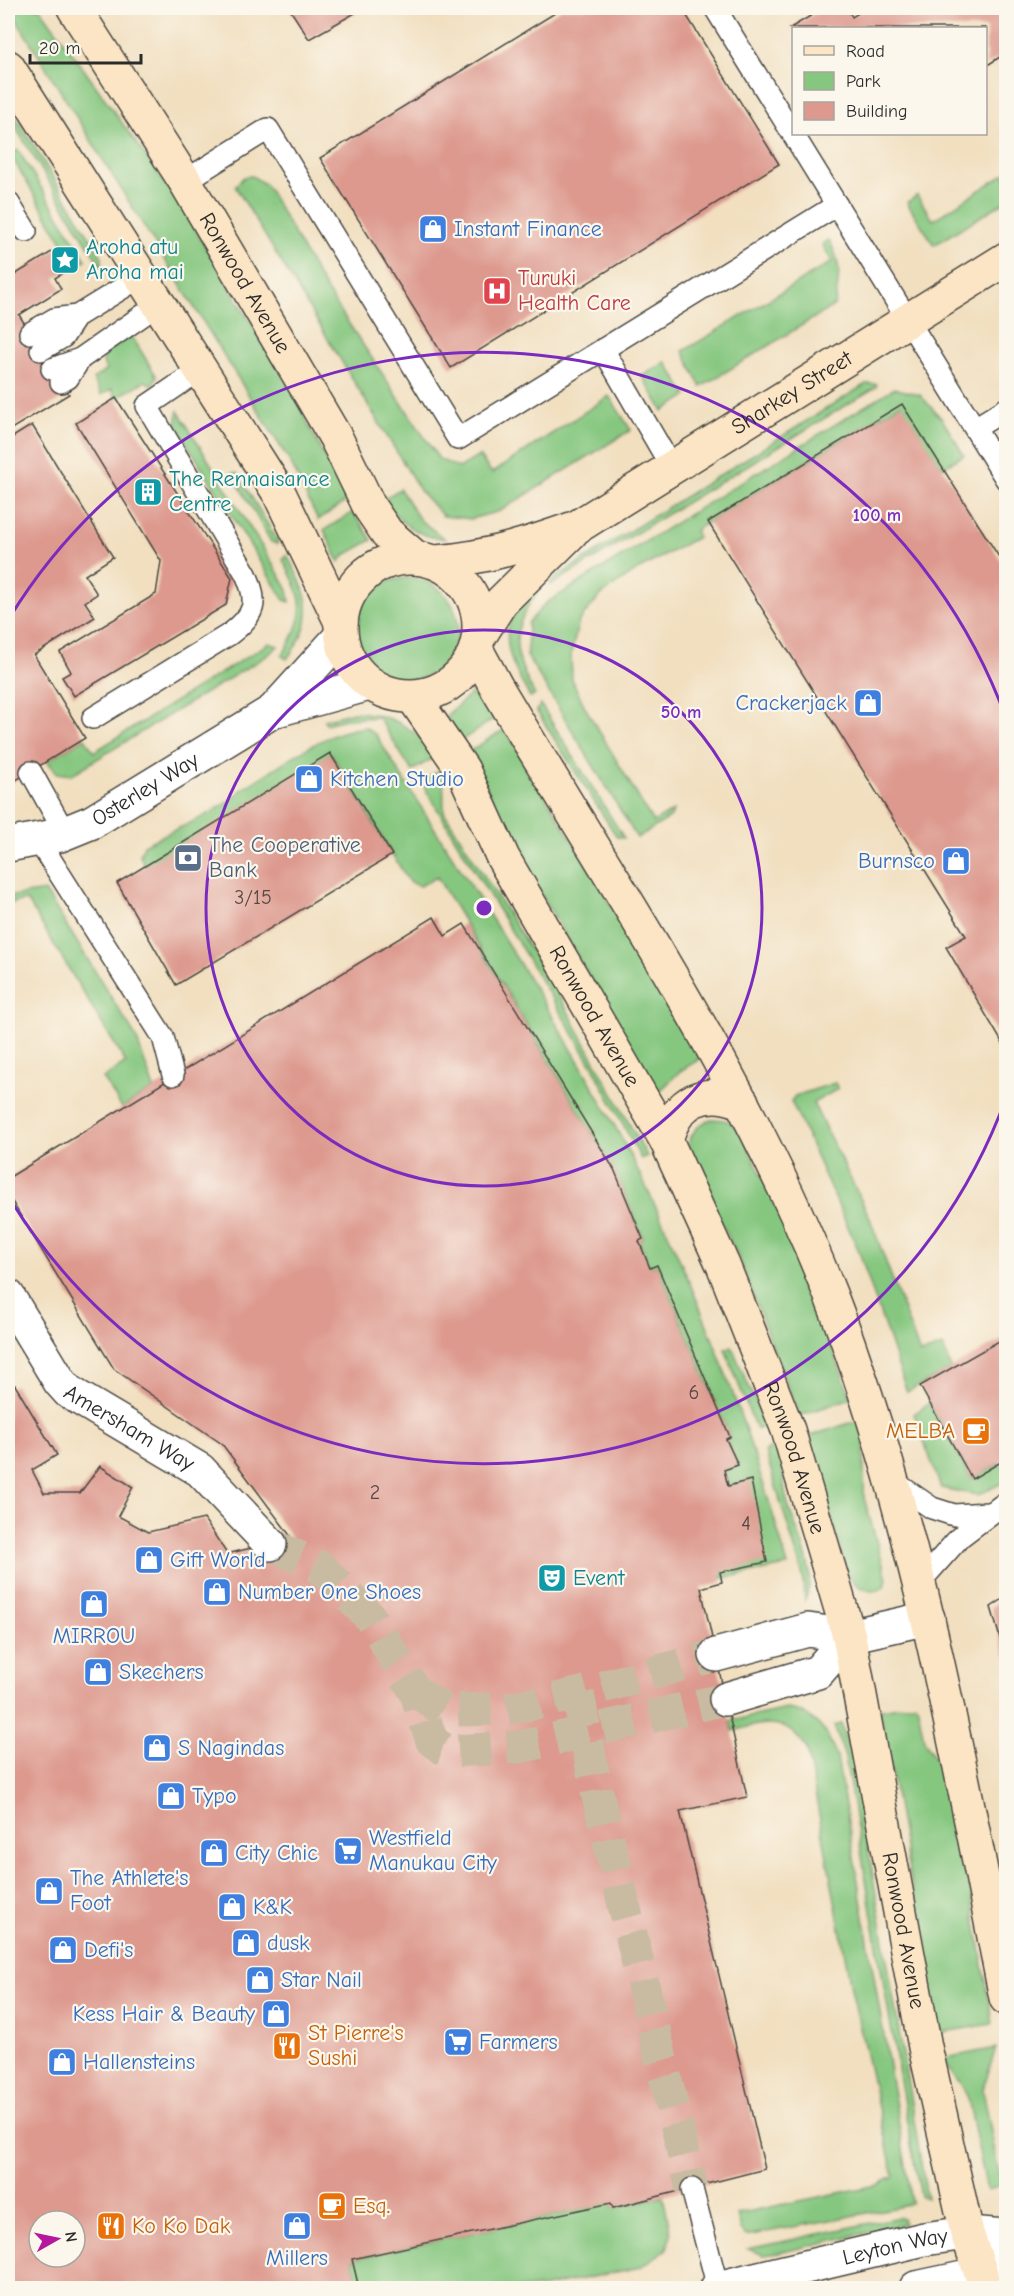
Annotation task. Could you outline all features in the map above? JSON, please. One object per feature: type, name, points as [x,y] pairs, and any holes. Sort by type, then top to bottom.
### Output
[{"type":"main road","name":"Ronwood Avenue","points":[[74,8],[185,181],[336,438],[370,508],[387,533],[426,560]]},
{"type":"main road","points":[[8,67],[279,493],[341,629],[346,655],[356,671],[369,684],[390,694],[413,697],[433,693],[452,683],[467,668],[478,643]]},
{"type":"main road","name":"Sharkey Street","points":[[426,560],[473,559],[506,552],[577,527],[1006,259]]},
{"type":"main road","name":"Sharkey Street","points":[[478,643],[501,602],[577,527]]},
{"type":"main road","points":[[341,629],[346,601],[357,582],[374,568],[394,560],[426,560],[456,574],[470,592],[478,614],[478,643],[497,688],[680,992],[742,1102],[806,1238],[839,1319],[890,1479],[919,1582],[996,1887],[1006,1998]]},
{"type":"main road","name":"Ronwood Avenue","points":[[413,697],[463,770],[502,858],[666,1140],[723,1265],[788,1430],[849,1636],[925,2047],[967,2233],[991,2275]]},
{"type":"main road","points":[[666,1140],[671,1122],[700,1097],[713,1094],[742,1102]]},
{"type":"street","name":"Osterley Way","points":[[273,711],[341,629]]},
{"type":"street","name":"Osterley Way","points":[[37,840],[92,822],[273,711],[369,684]]},
{"type":"street","name":"Amersham Way","points":[[8,1296],[60,1382],[69,1392],[200,1470],[270,1544]]},
{"type":"street","points":[[716,1655],[808,1630],[849,1636],[928,1618]]},
{"type":"street","points":[[726,1699],[818,1672],[849,1636]]},
{"type":"street","name":"Leyton Way","points":[[717,2288],[924,2239],[967,2233],[1006,2236]]},
{"type":"street","name":"Leyton Way","points":[[915,2289],[991,2275]]},
{"type":"lane","points":[[715,8],[792,132]]},
{"type":"lane","points":[[185,181],[268,129],[458,439],[837,205]]},
{"type":"lane","points":[[794,135],[1006,479]]},
{"type":"lane","points":[[8,202],[26,231]]},
{"type":"lane","points":[[36,342],[63,337],[77,316],[142,276]]},
{"type":"lane","points":[[57,375],[68,378],[80,359],[159,304]]},
{"type":"lane","points":[[603,350],[672,468]]},
{"type":"lane","points":[[93,718],[230,634],[244,623],[252,611],[252,588],[246,574],[147,406],[200,370]]},
{"type":"lane","points":[[975,428],[1006,409]]},
{"type":"lane","points":[[31,772],[37,840],[163,1037],[173,1075]]},
{"type":"lane","points":[[890,1479],[932,1508],[954,1515],[988,1513]]},
{"type":"lane","points":[[919,1582],[943,1553],[988,1513],[1006,1502]]},
{"type":"lane","points":[[692,2189],[717,2288]]},
{"type":"green space","points":[[9,8],[40,8],[180,204],[290,388],[347,501],[318,520],[290,462]]},
{"type":"green space","points":[[8,104],[102,257],[102,268],[8,115]]},
{"type":"green space","points":[[18,150],[86,260],[71,268],[61,253],[67,250],[10,154]]},
{"type":"green space","points":[[1006,173],[1006,201],[934,245],[907,203],[917,195],[933,220]]},
{"type":"green space","points":[[252,176],[266,185],[325,288],[439,459],[459,468],[479,456],[492,473],[609,396],[631,430],[500,511],[471,519],[443,516],[421,492],[235,186],[244,177]]},
{"type":"green space","points":[[829,240],[838,265],[839,279],[835,305],[701,387],[683,351],[832,262],[822,244]]},
{"type":"green space","points":[[131,335],[157,377],[152,385],[145,381],[116,398],[112,389],[101,395],[93,379],[106,370],[103,362],[105,353]]},
{"type":"green space","points":[[666,362],[687,396],[663,411],[642,376]]},
{"type":"green space","points":[[866,384],[877,384],[876,387],[551,585],[551,581],[559,575]]},
{"type":"green space","points":[[894,388],[920,395],[942,419],[964,455],[942,468],[901,404],[695,530],[698,537],[634,572],[600,596],[579,621],[571,654],[572,680],[586,709],[653,822],[673,811],[671,817],[637,838],[527,656],[528,623],[546,603]]},
{"type":"green space","points":[[178,411],[277,571],[288,590],[290,602],[284,600],[176,426]]},
{"type":"green space","points":[[232,473],[237,473],[278,541],[277,544],[271,542]]},
{"type":"green space","points":[[400,489],[420,520],[445,539],[417,532],[395,515],[383,499]]},
{"type":"green space","points":[[353,512],[372,540],[345,555],[339,562],[324,530]]},
{"type":"green space","points":[[287,555],[301,583],[307,607],[307,619],[297,644],[287,659],[282,656],[296,630],[300,608],[296,587],[283,560]]},
{"type":"green space","points":[[407,578],[426,582],[443,593],[454,610],[458,629],[454,648],[443,665],[426,676],[407,680],[388,676],[371,665],[360,648],[356,629],[360,610],[371,593],[388,582]]},
{"type":"green space","points":[[534,590],[537,593],[521,619],[517,644],[522,668],[535,695],[530,697],[511,658],[507,637],[508,626],[514,612]]},
{"type":"green space","points":[[269,643],[278,646],[268,655],[71,775],[57,773],[47,761],[85,738],[94,752]]},
{"type":"green space","points":[[475,690],[481,692],[496,717],[461,741],[446,716]]},
{"type":"green space","points":[[541,705],[624,838],[617,837],[536,710]]},
{"type":"green space","points":[[353,712],[379,715],[400,723],[410,729],[438,755],[412,771],[378,717],[346,719],[326,724],[324,720]]},
{"type":"green space","points":[[365,727],[376,735],[503,937],[624,1143],[673,1245],[717,1350],[755,1458],[788,1566],[722,1578],[728,1486],[724,1470],[738,1465],[726,1439],[730,1437],[657,1265],[650,1268],[639,1241],[643,1238],[614,1169],[437,877],[420,886],[409,882],[331,753],[145,867],[140,855],[144,845],[222,806],[244,788],[317,742],[349,730]]},
{"type":"green space","points":[[505,729],[647,964],[699,1056],[698,1060],[680,1071],[660,1091],[654,1088],[534,882],[468,752]]},
{"type":"green space","points":[[443,768],[444,812],[556,990],[647,1156],[641,1159],[591,1063],[421,782]]},
{"type":"green space","points":[[45,891],[136,1037],[154,1089],[122,1108],[103,1078],[126,1063],[30,905],[26,900],[8,904],[8,897]]},
{"type":"green space","points":[[835,1083],[838,1089],[813,1103],[869,1216],[920,1354],[943,1346],[951,1369],[907,1392],[858,1249],[791,1101],[795,1096]]},
{"type":"green space","points":[[711,1119],[728,1121],[741,1132],[785,1225],[851,1398],[799,1416],[738,1256],[689,1157],[692,1134]]},
{"type":"green space","points":[[732,1347],[753,1396],[772,1424],[756,1429],[725,1349]]},
{"type":"green space","points":[[929,1403],[972,1479],[999,1464],[1006,1469],[1006,1481],[978,1495],[941,1488],[914,1414]]},
{"type":"green space","points":[[859,1420],[864,1431],[864,1498],[887,1578],[885,1586],[875,1591],[861,1587],[849,1577],[807,1437]]},
{"type":"green space","points":[[779,1446],[786,1497],[807,1561],[809,1587],[805,1600],[802,1572],[765,1451]]},
{"type":"green space","points":[[917,1703],[924,1740],[948,1781],[962,1840],[993,2024],[938,2033],[880,1709]]},
{"type":"green space","points":[[787,1709],[813,1719],[825,1732],[837,1757],[912,2202],[909,2205],[746,2236],[741,2230],[737,2214],[877,2185],[894,2177],[851,1988],[807,1749],[799,1738],[783,1726],[756,1725],[733,1731],[730,1721]]},
{"type":"green space","points":[[841,1724],[855,1769],[927,2198],[921,2196],[914,2162],[845,1757],[834,1726]]},
{"type":"green space","points":[[996,2048],[983,2089],[1001,2185],[987,2191],[968,2098],[961,2084],[941,2059]]},
{"type":"green space","points":[[663,2196],[671,2234],[667,2249],[640,2267],[541,2288],[364,2288],[363,2282],[358,2284],[352,2259],[611,2203],[613,2208]]},
{"type":"green space","points":[[903,2218],[904,2224],[779,2253],[764,2255],[748,2249]]},
{"type":"building","points":[[289,8],[364,8],[309,39]]},
{"type":"building","points":[[563,8],[682,8],[779,164],[451,368],[320,158]]},
{"type":"building","points":[[824,8],[847,8],[852,17],[867,8],[1006,8],[1006,53],[987,65],[987,27],[790,28]]},
{"type":"building","points":[[58,248],[71,268],[55,278],[61,289],[19,315],[69,394],[8,431],[8,279]]},
{"type":"building","name":"The Rennaisance Centre","points":[[116,398],[232,578],[226,605],[74,696],[62,677],[71,672],[60,652],[156,594],[161,561],[76,423]]},
{"type":"building","points":[[902,404],[1006,568],[1006,1049],[946,947],[966,936],[708,522]]},
{"type":"building","points":[[32,425],[113,557],[85,575],[97,594],[85,602],[95,617],[34,655],[85,738],[8,785],[8,440]]},
{"type":"building","points":[[330,753],[392,855],[176,985],[117,883]]},
{"type":"building","name":"Westfield Manukau City","points":[[434,917],[445,936],[464,924],[614,1169],[643,1239],[639,1241],[650,1268],[657,1265],[730,1437],[726,1439],[738,1465],[724,1470],[728,1486],[751,1480],[767,1562],[720,1572],[722,1582],[701,1588],[747,1797],[680,1811],[765,2169],[613,2208],[611,2203],[352,2259],[358,2284],[339,2288],[8,2288],[8,1389],[15,1385],[57,1455],[32,1470],[44,1493],[80,1493],[100,1466],[133,1487],[118,1516],[148,1532],[204,1519],[227,1554],[292,1538],[222,1444],[114,1369],[8,1195],[8,1178]]},
{"type":"building","name":"MELBA","points":[[1006,1337],[1006,1459],[972,1479],[920,1386]]},
{"type":"building","points":[[1006,1597],[1006,1659],[991,1607]]},
{"type":"tunnel","points":[[270,1544],[320,1567],[370,1617],[415,1691],[432,1741],[442,1748],[452,1751],[520,1747],[726,1699]]},
{"type":"tunnel","points":[[415,1691],[444,1710],[507,1709],[578,1694],[716,1655]]},
{"type":"tunnel","points":[[578,1694],[597,1792],[692,2189]]},
{"type":"place","name":"Instant Finance","points":[[433,229]]},
{"type":"place","name":"Aroha atu Aroha mai","points":[[65,260]]},
{"type":"place","name":"Turuki Health Care","points":[[497,291]]},
{"type":"place","name":"The Rennaisance Centre","points":[[148,492]]},
{"type":"place","name":"Crackerjack","points":[[868,703]]},
{"type":"place","name":"Kitchen Studio","points":[[309,779]]},
{"type":"place","name":"The Cooperative Bank","points":[[188,858]]},
{"type":"place","name":"Burnsco","points":[[956,861]]},
{"type":"place","name":"MELBA","points":[[976,1431]]},
{"type":"place","name":"Gift World","points":[[149,1560]]},
{"type":"place","name":"Event","points":[[552,1578]]},
{"type":"place","name":"Number One Shoes","points":[[217,1592]]},
{"type":"place","name":"MIRROU","points":[[94,1604]]},
{"type":"place","name":"Skechers","points":[[98,1672]]},
{"type":"place","name":"S Nagindas","points":[[157,1748]]},
{"type":"place","name":"Typo","points":[[171,1796]]},
{"type":"place","name":"Westfield Manukau City","points":[[348,1851]]},
{"type":"place","name":"City Chic","points":[[214,1853]]},
{"type":"place","name":"The Athlete's Foot","points":[[49,1891]]},
{"type":"place","name":"K&K","points":[[232,1907]]},
{"type":"place","name":"dusk","points":[[246,1943]]},
{"type":"place","name":"Defi's","points":[[63,1950]]},
{"type":"place","name":"Star Nail","points":[[260,1980]]},
{"type":"place","name":"Kess Hair & Beauty","points":[[276,2014]]},
{"type":"place","name":"Farmers","points":[[458,2042]]},
{"type":"place","name":"St Pierre's Sushi","points":[[287,2046]]},
{"type":"place","name":"Hallensteins","points":[[62,2062]]},
{"type":"place","name":"Esq.","points":[[332,2206]]},
{"type":"place","name":"Ko Ko Dak","points":[[111,2226]]},
{"type":"place","name":"Millers","points":[[297,2226]]}]
